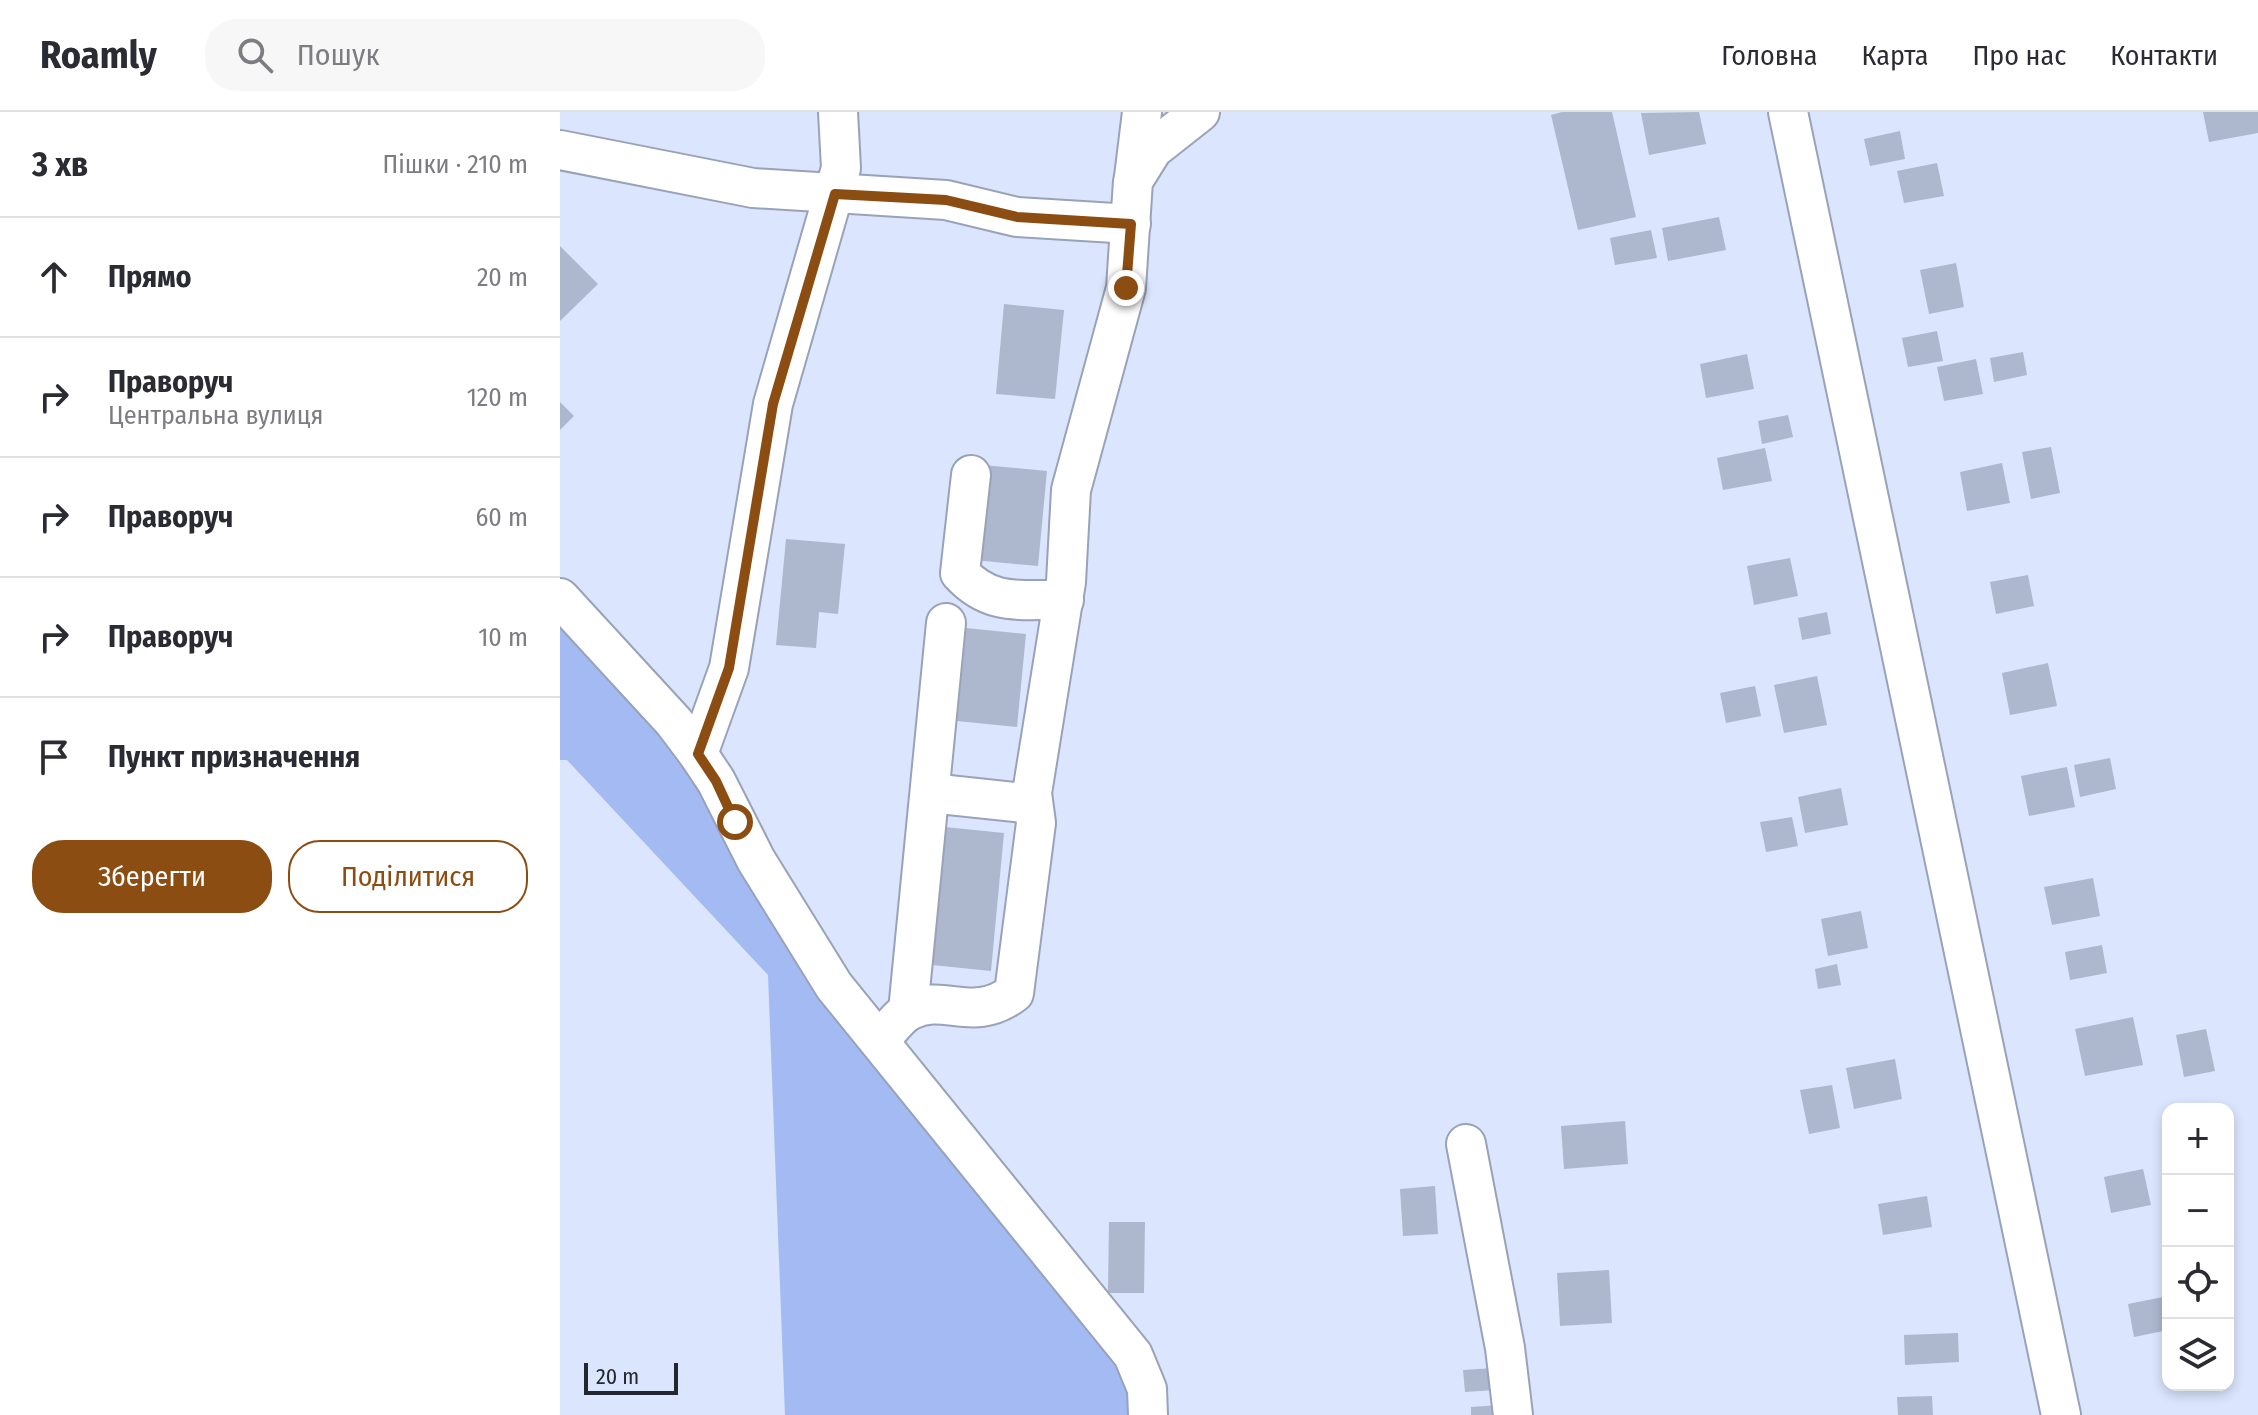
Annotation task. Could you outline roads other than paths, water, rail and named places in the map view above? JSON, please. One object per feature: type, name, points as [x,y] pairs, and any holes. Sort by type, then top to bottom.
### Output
[{"type":"street","points":[[698,754],[729,668],[773,404],[841,168],[838,112]]},
{"type":"street","points":[[880,1040],[908,1011],[921,1006],[981,1009],[1001,1003],[1014,993],[1036,823],[1032,793],[1064,600],[1071,490],[1126,288],[1133,181],[1142,112]]},
{"type":"street","points":[[1133,181],[1153,149],[1200,112]]},
{"type":"street","points":[[1788,112],[2061,1415]]},
{"type":"street","points":[[560,150],[753,188],[946,200],[1017,217],[1131,224]]},
{"type":"street","points":[[971,475],[960,573],[976,591],[993,599],[1064,600]]},
{"type":"street","points":[[560,598],[698,754],[716,781],[756,860],[834,986],[1133,1355],[1147,1389],[1148,1415]]},
{"type":"street","points":[[908,1011],[946,623]]},
{"type":"street","points":[[930,793],[1033,804]]},
{"type":"street","points":[[1466,1144],[1505,1348],[1513,1415]]}]
